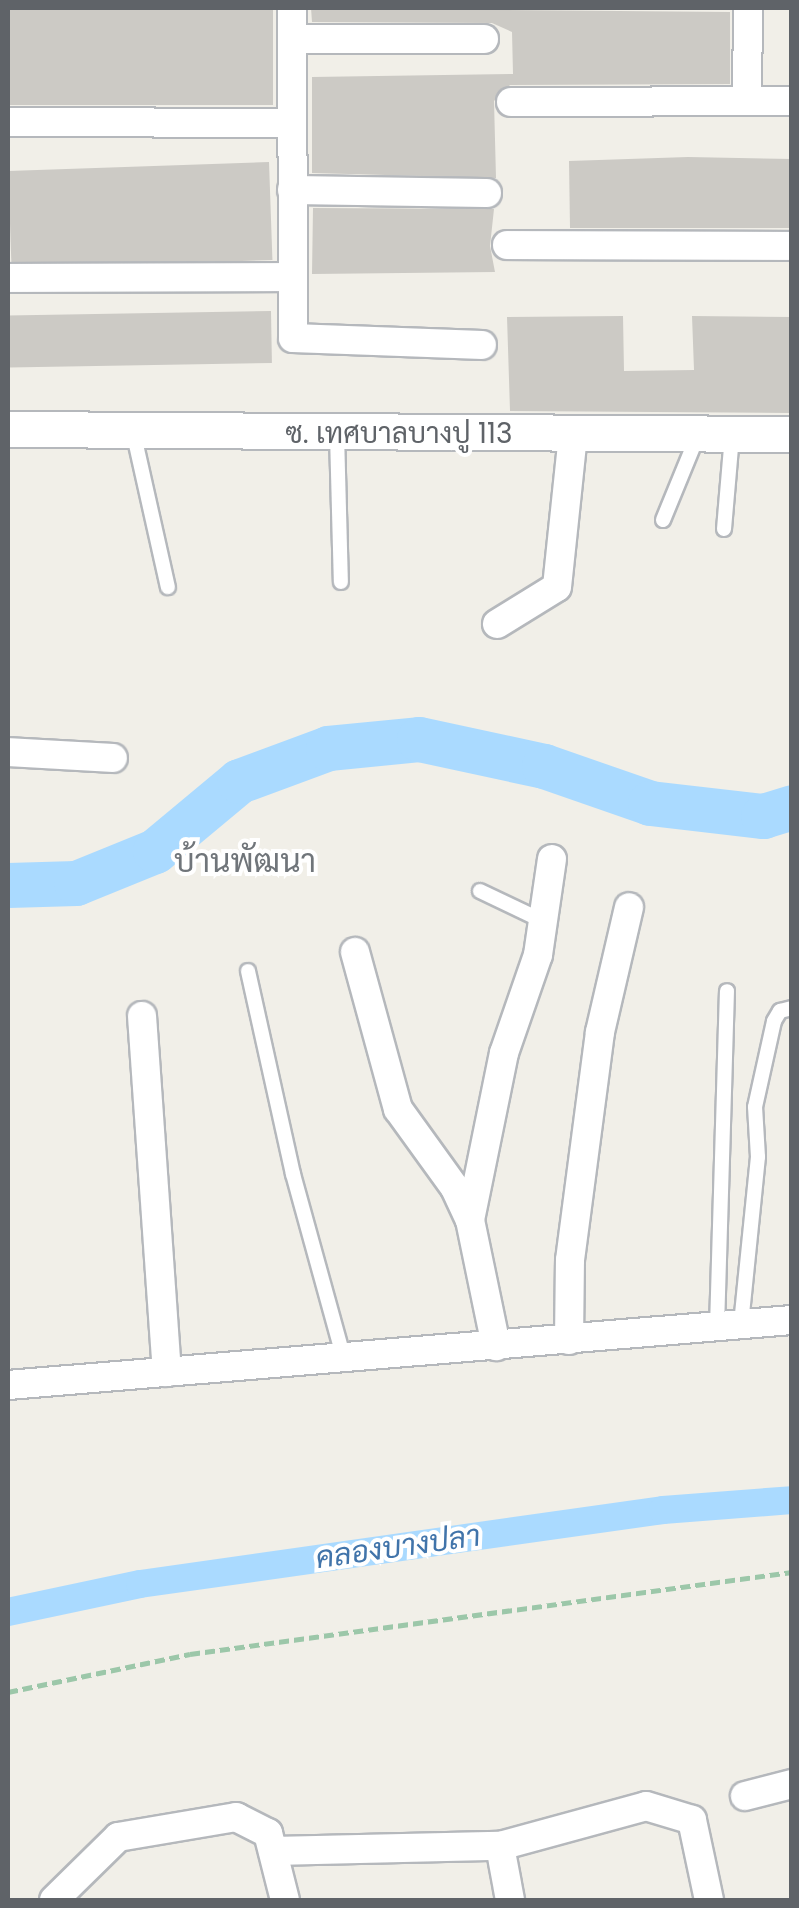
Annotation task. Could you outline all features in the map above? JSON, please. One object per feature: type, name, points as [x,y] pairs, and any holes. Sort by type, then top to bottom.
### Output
[{"type":"street","points":[[292,8],[293,338],[482,345]]},
{"type":"street","points":[[748,8],[748,102]]},
{"type":"street","points":[[292,39],[484,39]]},
{"type":"street","points":[[511,102],[792,102]]},
{"type":"street","points":[[8,122],[292,122]]},
{"type":"street","points":[[292,190],[487,193]]},
{"type":"street","points":[[507,245],[792,246]]},
{"type":"street","points":[[8,278],[292,277]]},
{"type":"street","name":"ซ. เทศบาลบางปู 113","points":[[8,429],[792,434]]},
{"type":"street","points":[[497,624],[557,587],[573,434]]},
{"type":"street","points":[[8,752],[113,758]]},
{"type":"street","points":[[470,1220],[504,1054],[532,980],[552,859]]},
{"type":"street","points":[[569,1340],[570,1260],[600,1032],[629,907]]},
{"type":"street","points":[[355,952],[398,1109],[455,1188],[470,1220],[496,1346]]},
{"type":"street","points":[[142,1016],[167,1372]]},
{"type":"street","points":[[8,1386],[792,1320]]},
{"type":"street","points":[[745,1796],[792,1784]]},
{"type":"street","points":[[274,1851],[500,1846],[646,1806],[692,1820],[709,1900]]},
{"type":"street","points":[[54,1900],[118,1837],[236,1817],[268,1833],[285,1900]]},
{"type":"street","points":[[500,1846],[510,1900]]},
{"type":"lane","points":[[132,431],[168,587]]},
{"type":"lane","points":[[337,434],[341,582]]},
{"type":"lane","points":[[664,520],[715,434]]},
{"type":"lane","points":[[715,434],[724,529]]},
{"type":"lane","points":[[480,892],[543,921]]},
{"type":"lane","points":[[248,971],[292,1174],[343,1356]]},
{"type":"lane","points":[[727,991],[729,1326]]},
{"type":"lane","points":[[729,1326],[758,1157],[755,1107],[774,1021],[780,1010],[792,1008]]},
{"type":"path","points":[[8,1692],[190,1654],[792,1572]]},
{"type":"building","points":[[8,8],[273,8],[273,105],[8,105]]},
{"type":"building","points":[[311,8],[730,12],[730,84],[510,85],[494,101],[496,178],[312,173],[312,77],[513,74],[512,32],[492,23],[312,22]]},
{"type":"building","points":[[792,159],[792,228],[570,228],[569,161]]},
{"type":"building","points":[[269,162],[272,260],[12,269],[8,171]]},
{"type":"building","points":[[313,208],[494,209],[490,246],[495,272],[312,274]]},
{"type":"building","points":[[271,311],[272,363],[9,368],[8,316]]},
{"type":"building","points":[[623,316],[624,371],[694,370],[692,316],[792,317],[792,413],[510,411],[507,317]]},
{"type":"waterway","points":[[8,885],[76,883],[155,851],[239,781],[328,748],[419,739],[544,766],[650,803],[763,816],[792,807]]},
{"type":"waterway","name":"คลองบางปลา","points":[[8,1612],[140,1584],[663,1510],[792,1500]]},
{"type":"district","name":"บ้านพัฒนา","points":[[245,861]]}]
